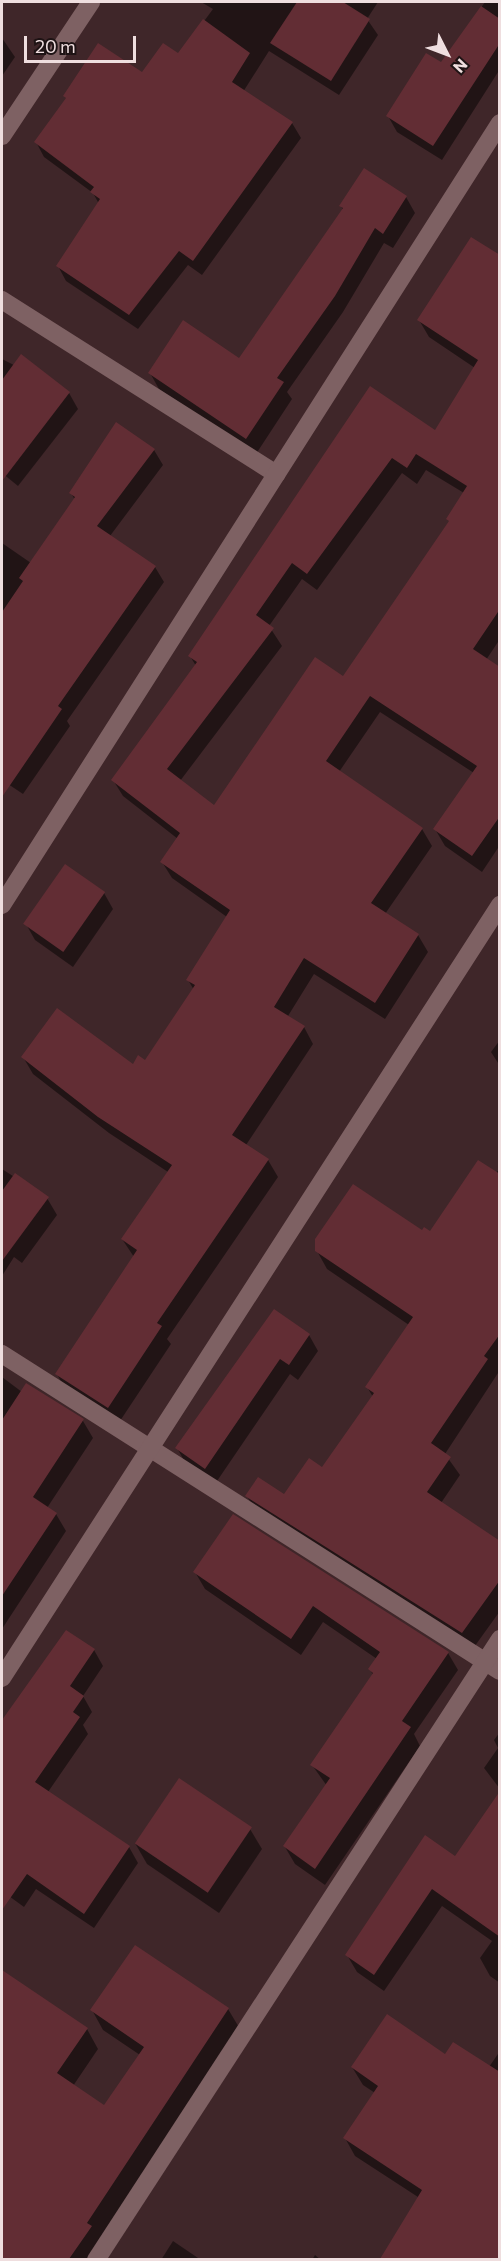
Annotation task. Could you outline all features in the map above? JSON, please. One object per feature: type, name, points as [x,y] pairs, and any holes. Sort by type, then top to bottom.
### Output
[{"type":"street","points":[[2,136],[91,2]]},
{"type":"street","points":[[2,905],[500,123]]},
{"type":"street","points":[[2,300],[276,474]]},
{"type":"street","points":[[2,1678],[500,905]]},
{"type":"street","points":[[2,1354],[492,1666]]},
{"type":"street","points":[[96,2259],[492,1666],[500,1639]]},
{"type":"building","points":[[297,2],[343,2],[370,19],[331,81],[270,43]]},
{"type":"building","points":[[481,6],[500,19],[500,43],[433,146],[386,116],[426,53],[441,62]]},
{"type":"building","points":[[203,19],[250,53],[232,82],[293,122],[193,261],[179,251],[129,315],[56,266],[100,199],[90,192],[94,187],[34,142],[66,98],[63,96],[98,43],[142,72],[163,43],[178,53]]},
{"type":"building","points":[[364,168],[407,196],[383,234],[375,228],[335,296],[277,378],[284,382],[246,439],[148,373],[183,320],[239,358],[343,208],[339,206]]},
{"type":"building","points":[[471,237],[500,255],[500,609],[473,649],[500,667],[500,816],[472,856],[433,829],[477,766],[370,696],[326,761],[423,828],[371,903],[419,934],[375,1003],[304,958],[274,1007],[305,1026],[232,1135],[269,1159],[157,1323],[162,1326],[108,1408],[55,1374],[137,1250],[121,1239],[172,1165],[98,1117],[21,1057],[57,1008],[133,1064],[138,1055],[145,1060],[195,985],[186,980],[230,910],[160,862],[180,833],[111,780],[197,662],[188,656],[370,386],[435,430],[478,360],[417,320]],"holes":[[[416,454],[467,486],[446,519],[449,521],[343,676],[315,657],[214,805],[167,769],[274,628],[256,615],[292,563],[307,574],[392,458],[407,468]]]},
{"type":"building","points":[[21,354],[70,392],[2,481],[2,380]]},
{"type":"building","points":[[116,422],[155,449],[97,526],[156,566],[58,706],[62,709],[2,797],[2,612],[23,581],[19,578],[75,497],[69,493]]},
{"type":"building","points":[[65,864],[105,892],[63,952],[23,924]]},
{"type":"building","points":[[478,1160],[500,1174],[500,1334],[484,1356],[488,1359],[431,1443],[451,1457],[427,1492],[500,1541],[500,1580],[462,1633],[245,1496],[258,1477],[284,1494],[309,1458],[322,1467],[374,1393],[365,1387],[413,1317],[315,1251],[315,1239],[353,1184],[422,1230],[424,1227],[430,1231]]},
{"type":"building","points":[[15,1173],[49,1197],[2,1261],[2,1191]]},
{"type":"building","points":[[274,1309],[310,1334],[289,1365],[280,1359],[205,1469],[175,1448]]},
{"type":"building","points":[[26,1383],[84,1419],[33,1497],[57,1513],[2,1596],[2,1420]]},
{"type":"building","points":[[233,1514],[449,1652],[402,1721],[411,1727],[315,1869],[283,1846],[330,1778],[310,1765],[373,1673],[368,1669],[380,1652],[313,1606],[291,1639],[193,1572]]},
{"type":"building","points":[[66,1630],[95,1649],[70,1686],[84,1696],[73,1712],[80,1717],[35,1782],[130,1846],[84,1914],[27,1874],[2,1910],[2,1720]]},
{"type":"building","points":[[179,1778],[252,1827],[208,1893],[135,1843]]},
{"type":"building","points":[[500,1791],[500,1937],[432,1889],[374,1975],[345,1955],[425,1835],[455,1856]]},
{"type":"building","points":[[135,1945],[229,2008],[87,2223],[92,2226],[69,2259],[2,2259],[2,1970],[88,2028],[57,2073],[104,2105],[144,2047],[90,2010]]},
{"type":"building","points":[[387,2014],[445,2054],[453,2042],[500,2072],[500,2259],[380,2259],[422,2190],[343,2138],[378,2086],[351,2067]]}]
